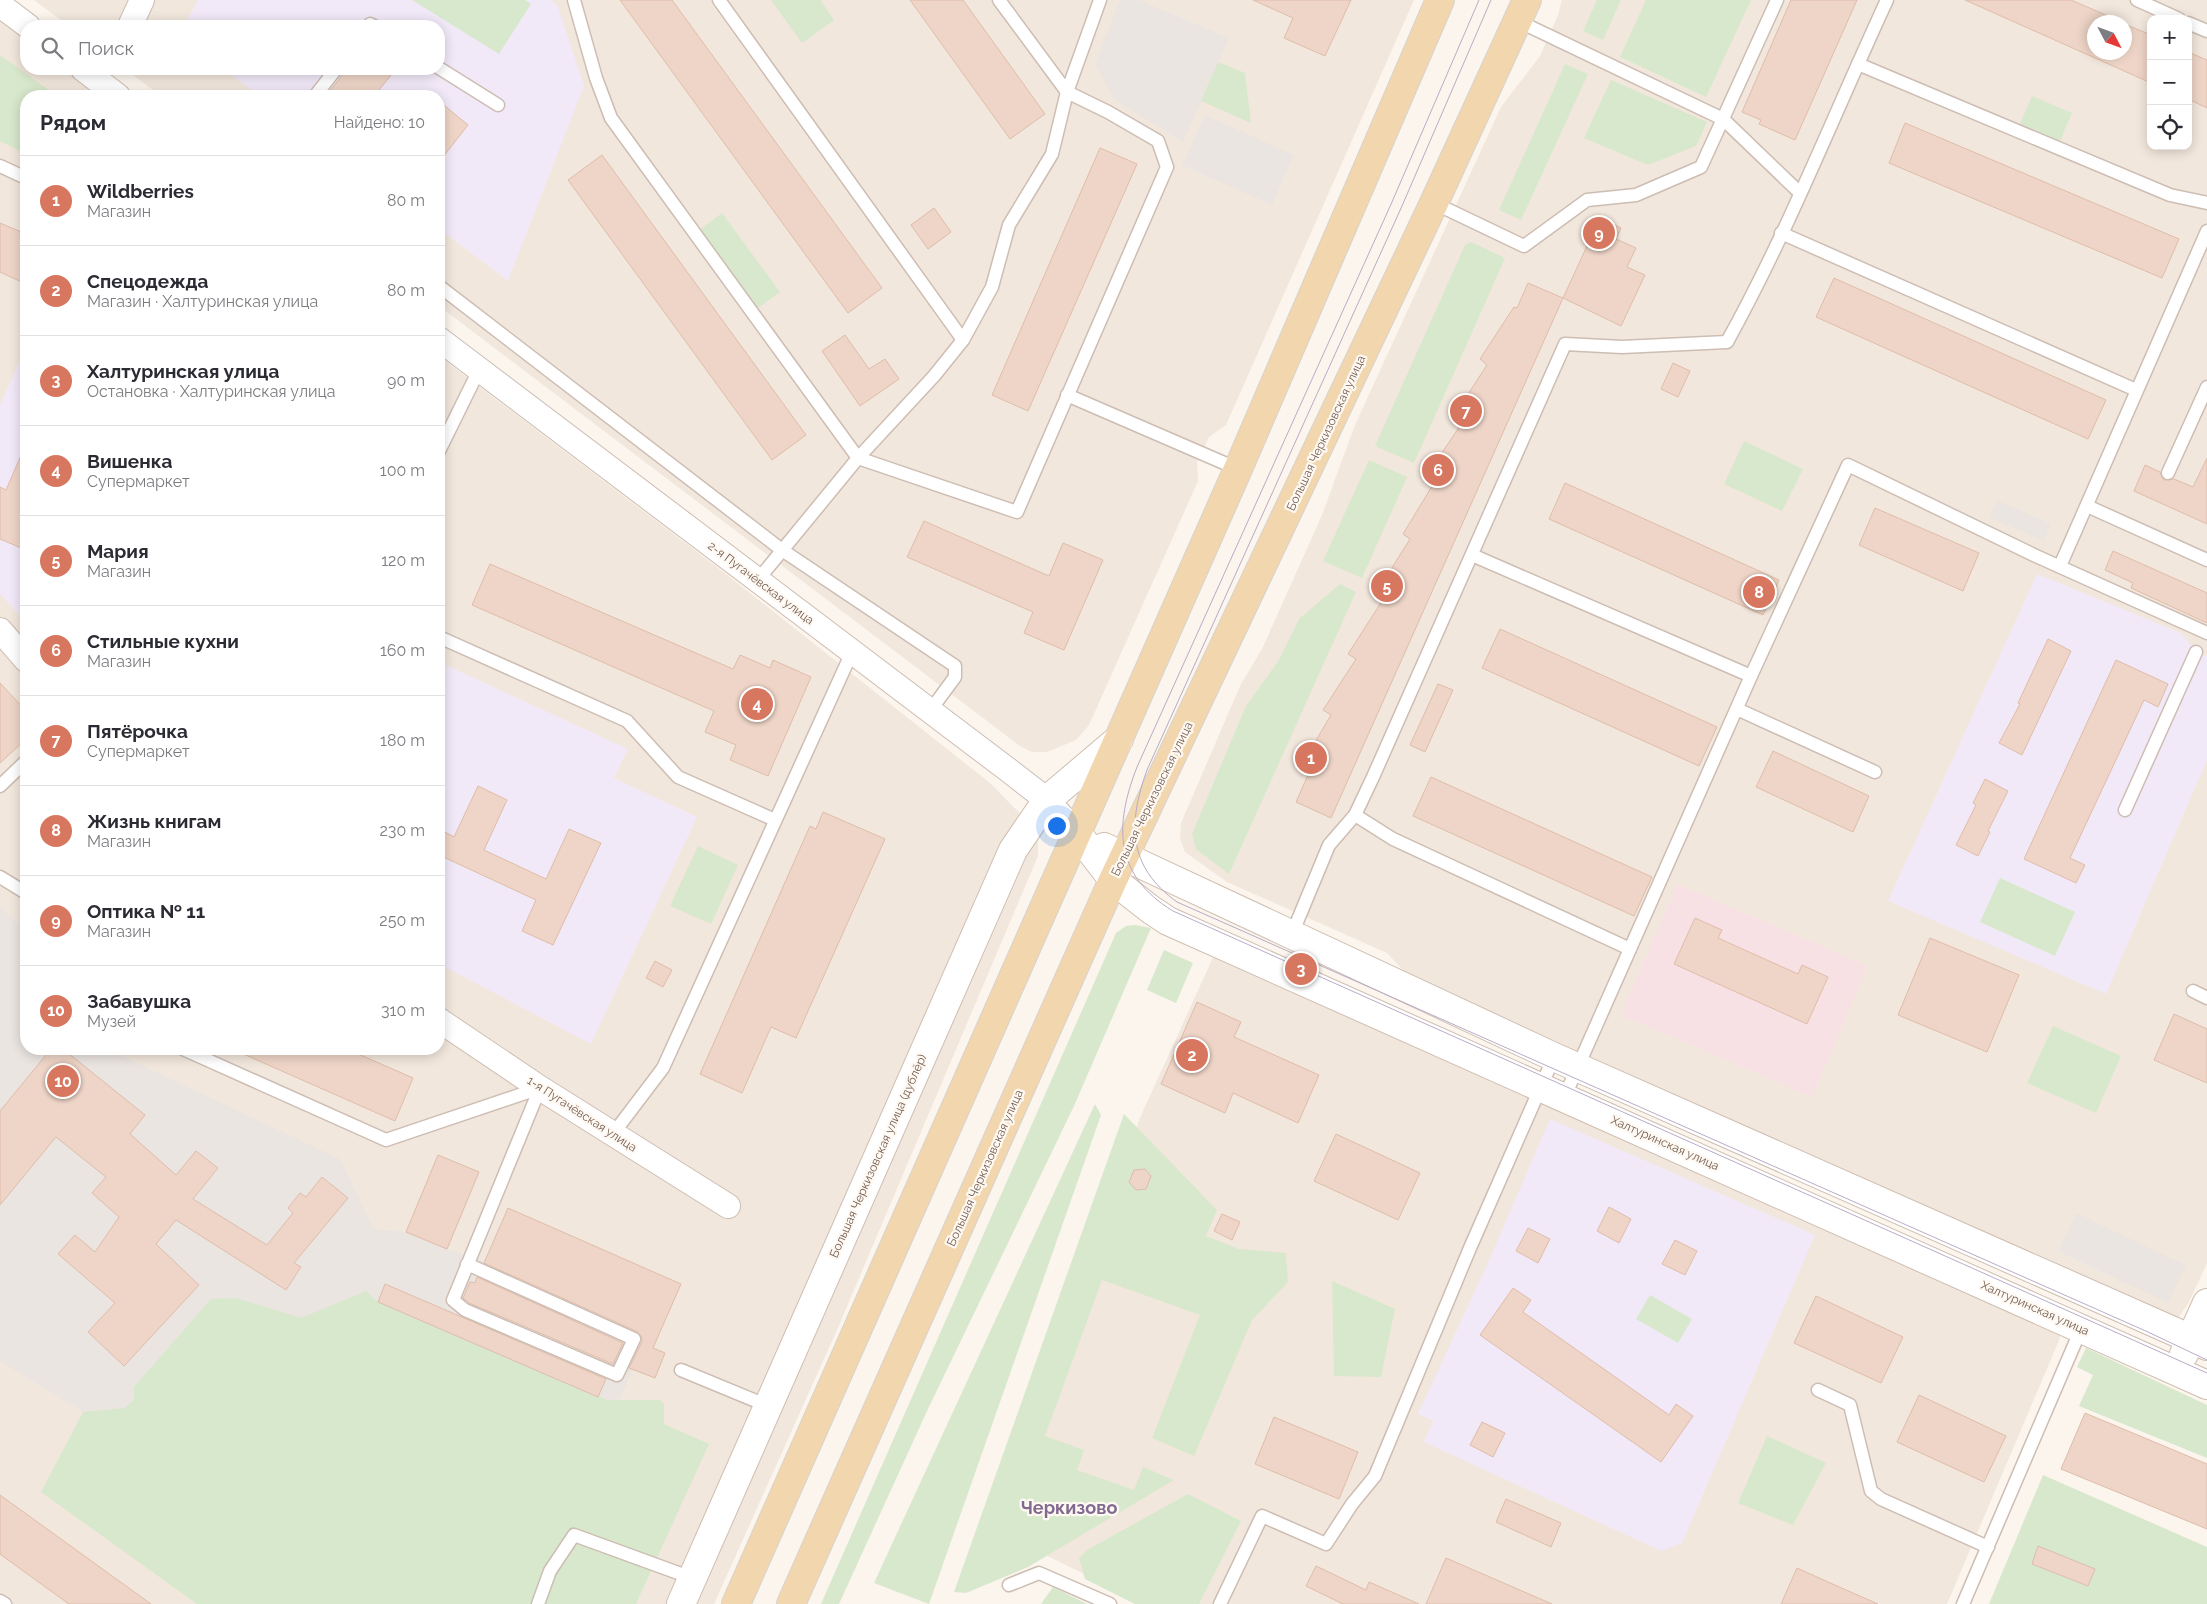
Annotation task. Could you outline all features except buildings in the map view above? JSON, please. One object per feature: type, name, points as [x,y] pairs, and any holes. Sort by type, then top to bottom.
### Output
[{"type":"main road","points":[[736,1604],[1238,469],[1440,0]]},
{"type":"main road","name":"Большая Черкизовская улица","points":[[791,1604],[1119,868],[1434,203],[1522,10]]},
{"type":"street","points":[[133,20],[142,0]]},
{"type":"street","points":[[0,5],[20,20]]},
{"type":"street","points":[[95,75],[110,83]]},
{"type":"street","name":"2-я Пугачёвская улица","points":[[445,344],[1046,800],[1077,833]]},
{"type":"street","points":[[0,630],[20,653]]},
{"type":"street","name":"Большая Черкизовская улица (дублёр)","points":[[681,1604],[1013,850],[1046,800],[1119,739]]},
{"type":"street","name":"Халтуринская улица","points":[[1077,833],[1119,868],[1150,909],[1168,921],[2207,1385]]},
{"type":"street","name":"Халтуринская улица","points":[[1119,868],[1292,934],[1566,1062],[2199,1342]]},
{"type":"street","name":"1-я Пугачёвская улица","points":[[445,1024],[540,1088],[728,1206]]},
{"type":"street","points":[[2176,1371],[2199,1342],[2207,1303]]},
{"type":"lane","points":[[574,0],[596,78],[610,118],[858,458],[1017,512],[1167,167],[1158,141],[1108,112],[1067,92],[999,0]]},
{"type":"lane","points":[[719,0],[963,340]]},
{"type":"lane","points":[[757,581],[858,458],[934,376],[963,340],[992,287],[1009,225],[1052,154],[1067,92],[1100,0]]},
{"type":"lane","points":[[1434,203],[1524,246],[1587,200],[1636,195],[1701,167],[1777,0]]},
{"type":"lane","points":[[1292,934],[1329,845],[1355,815],[1565,344],[1622,348],[1727,342],[1800,193],[1887,0]]},
{"type":"lane","points":[[2137,0],[2170,15]]},
{"type":"lane","points":[[1522,10],[1723,119],[1800,193]]},
{"type":"lane","points":[[2192,25],[2207,31]]},
{"type":"lane","points":[[1858,64],[2170,195],[2207,204]]},
{"type":"lane","points":[[445,72],[498,105]]},
{"type":"lane","points":[[320,90],[331,75]]},
{"type":"lane","points":[[0,166],[20,175]]},
{"type":"lane","points":[[1781,232],[2136,390]]},
{"type":"lane","points":[[2060,566],[2136,390],[2207,233]]},
{"type":"lane","points":[[445,291],[782,550],[955,666],[955,676],[930,711]]},
{"type":"lane","points":[[445,439],[479,370]]},
{"type":"lane","points":[[2168,473],[2207,387]]},
{"type":"lane","points":[[1068,395],[1238,469]]},
{"type":"lane","points":[[1220,1604],[1262,1516],[1326,1544],[1352,1504],[1375,1476],[1466,1257],[1552,1093],[1566,1062],[1630,949],[1736,709],[1848,465],[2060,566],[2207,633]]},
{"type":"lane","points":[[2087,506],[2207,560]]},
{"type":"lane","points":[[1472,555],[1751,676]]},
{"type":"lane","points":[[445,640],[627,721],[678,777],[775,820]]},
{"type":"lane","points":[[613,1134],[663,1068],[852,652]]},
{"type":"lane","points":[[2125,810],[2196,652]]},
{"type":"lane","points":[[1736,709],[1875,772]]},
{"type":"lane","points":[[0,786],[20,767]]},
{"type":"lane","points":[[1355,815],[1392,839],[1630,949]]},
{"type":"lane","points":[[0,877],[20,889]]},
{"type":"lane","points":[[2193,991],[2207,998]]},
{"type":"lane","points":[[196,1055],[386,1140],[540,1088]]},
{"type":"lane","points":[[1552,1093],[1566,1062]]},
{"type":"lane","points":[[466,1264],[634,1338],[617,1375],[465,1310],[453,1300],[466,1264],[540,1088]]},
{"type":"lane","points":[[1963,1604],[2081,1329]]},
{"type":"lane","points":[[681,1370],[768,1406]]},
{"type":"lane","points":[[1818,1390],[1850,1404],[1871,1491],[1881,1499],[1988,1546]]},
{"type":"lane","points":[[538,1604],[550,1571],[574,1535],[692,1578]]},
{"type":"lane","points":[[1009,1585],[1039,1574],[1110,1604]]},
{"type":"lane","points":[[0,1600],[5,1604]]},
{"type":"shaded area","points":[[34,0],[1414,0],[1226,425],[1209,437],[1197,462],[1198,481],[1089,725],[1076,740],[1047,752],[1032,752],[1020,746],[445,311],[445,90],[153,90],[133,75],[445,75],[445,20],[61,20]]},
{"type":"shaded area","points":[[198,0],[551,0],[558,7],[584,86],[508,281],[445,234],[445,90],[252,90],[231,75],[445,75],[445,20],[187,20]]},
{"type":"shaded area","points":[[1120,0],[1139,0],[1229,38],[1183,142],[1115,100],[1095,64]]},
{"type":"shaded area","points":[[1562,0],[2207,0],[2207,1263],[2189,1302],[2176,1321],[1412,980],[1387,953],[1227,882],[1185,852],[1180,839],[1181,823],[1241,684],[1262,649],[1322,515],[1355,425],[1501,107],[1540,56],[1558,15]]},
{"type":"shaded area","points":[[0,18],[20,33],[20,75],[74,75],[93,90],[20,90],[20,1055],[445,1055],[445,361],[717,567],[990,783],[1038,832],[1038,856],[837,1330],[714,1604],[0,1604]]},
{"type":"shaded area","points":[[1205,115],[1294,155],[1272,205],[1182,165]]},
{"type":"shaded area","points":[[20,360],[20,616],[0,594],[0,405]]},
{"type":"shaded area","points":[[1997,500],[2051,524],[2044,541],[1989,517]]},
{"type":"shaded area","points":[[2037,574],[2181,633],[2196,652],[2207,656],[2207,760],[2106,994],[1888,901]]},
{"type":"shaded area","points":[[445,665],[628,749],[614,778],[697,817],[591,1044],[445,967]]},
{"type":"shaded area","points":[[1677,884],[1868,966],[1812,1097],[1621,1015]]},
{"type":"shaded area","points":[[0,907],[20,925],[20,1055],[121,1055],[340,1159],[374,1229],[406,1232],[447,1249],[485,1261],[648,1333],[618,1405],[378,1302],[365,1291],[161,1378],[124,1409],[83,1412],[0,1361]]},
{"type":"shaded area","points":[[1216,951],[2058,1323],[2060,1338],[1947,1604],[1146,1604],[1004,1535],[994,1528],[1139,1120]]},
{"type":"shaded area","points":[[1550,1119],[1815,1235],[1682,1543],[1661,1551],[1424,1442],[1433,1421],[1418,1414],[1491,1256]]},
{"type":"shaded area","points":[[2076,1213],[2186,1265],[2168,1303],[2058,1251]]},
{"type":"green space","points":[[412,0],[525,0],[531,4],[499,54]]},
{"type":"green space","points":[[771,0],[820,0],[834,20],[802,43]]},
{"type":"green space","points":[[1597,0],[1621,0],[1603,40],[1583,31]]},
{"type":"green space","points":[[1646,0],[1751,0],[1706,97],[1620,57]]},
{"type":"green space","points":[[0,55],[20,69],[20,75],[28,75],[49,90],[20,90],[20,151],[0,141]]},
{"type":"green space","points":[[1218,62],[1245,73],[1251,123],[1201,101]]},
{"type":"green space","points":[[1565,64],[1588,74],[1521,220],[1499,210]]},
{"type":"green space","points":[[1611,80],[1707,122],[1696,146],[1648,165],[1584,138]]},
{"type":"green space","points":[[2032,96],[2072,113],[2060,141],[2020,124]]},
{"type":"green space","points":[[722,213],[780,292],[758,308],[699,230]]},
{"type":"green space","points":[[1471,242],[1505,258],[1414,463],[1375,446],[1465,245]]},
{"type":"green space","points":[[1744,441],[1803,469],[1782,511],[1724,484]]},
{"type":"green space","points":[[1369,460],[1407,477],[1362,578],[1323,561]]},
{"type":"green space","points":[[1340,584],[1356,592],[1229,874],[1196,849],[1192,834],[1246,706],[1279,660],[1299,619]]},
{"type":"green space","points":[[698,846],[738,865],[711,924],[670,906]]},
{"type":"green space","points":[[2000,878],[2075,912],[2055,956],[1980,922]]},
{"type":"green space","points":[[1135,925],[1151,928],[1074,1106],[927,1411],[839,1604],[821,1604],[1116,933],[1126,926]]},
{"type":"green space","points":[[1164,950],[1193,963],[1176,1003],[1147,990]]},
{"type":"green space","points":[[2053,1026],[2121,1056],[2096,1113],[2027,1083]]},
{"type":"green space","points":[[1095,1104],[1101,1115],[929,1604],[874,1583]]},
{"type":"green space","points":[[1124,1114],[1217,1210],[1206,1236],[1239,1249],[1286,1253],[1288,1282],[1252,1320],[1194,1456],[1152,1438],[1200,1315],[1102,1280],[1045,1436],[1084,1450],[1077,1470],[1134,1490],[1143,1467],[1174,1480],[1028,1567],[966,1593],[954,1592]]},
{"type":"green space","points":[[1332,1281],[1395,1309],[1381,1377],[1334,1376]]},
{"type":"green space","points":[[366,1291],[378,1302],[607,1400],[660,1400],[664,1404],[664,1424],[709,1444],[636,1604],[197,1604],[41,1492],[83,1412],[124,1408],[134,1400],[134,1387],[211,1299],[236,1298],[301,1318]]},
{"type":"green space","points":[[1650,1295],[1692,1319],[1678,1343],[1636,1319]]},
{"type":"green space","points":[[2086,1348],[2207,1405],[2207,1458],[2079,1406],[2093,1375],[2077,1367]]},
{"type":"green space","points":[[1767,1436],[1826,1463],[1793,1525],[1738,1503]]},
{"type":"green space","points":[[2043,1475],[2207,1547],[2207,1604],[1989,1604]]},
{"type":"green space","points":[[1188,1494],[1241,1521],[1199,1604],[1135,1604],[1085,1579],[1079,1558],[1087,1550]]},
{"type":"green space","points":[[1053,1587],[1087,1604],[1041,1604]]},
{"type":"tram line","points":[[1479,0],[1392,202],[1137,767],[1125,809],[1123,829],[1124,848],[1139,882],[1154,897],[1173,911],[2207,1373]]},
{"type":"tram line","points":[[1491,0],[1402,206],[1147,770],[1141,789],[1135,826],[1136,842],[1149,874],[1177,902],[2148,1332],[2207,1360]]},
{"type":"place","name":"Оптика № 11","points":[[1599,233]]},
{"type":"place","name":"Пятёрочка","points":[[1466,411]]},
{"type":"place","name":"Стильные кухни","points":[[1438,470]]},
{"type":"place","name":"Мария","points":[[1387,586]]},
{"type":"place","name":"Жизнь книгам","points":[[1759,592]]},
{"type":"place","name":"Вишенка","points":[[757,704]]},
{"type":"place","name":"Wildberries","points":[[1311,758]]},
{"type":"place","name":"Халтуринская улица","points":[[1301,969]]},
{"type":"place","name":"Спецодежда","points":[[1192,1055]]},
{"type":"place","name":"Забавушка","points":[[63,1081]]},
{"type":"district","name":"Черкизово","points":[[1069,1508]]}]
